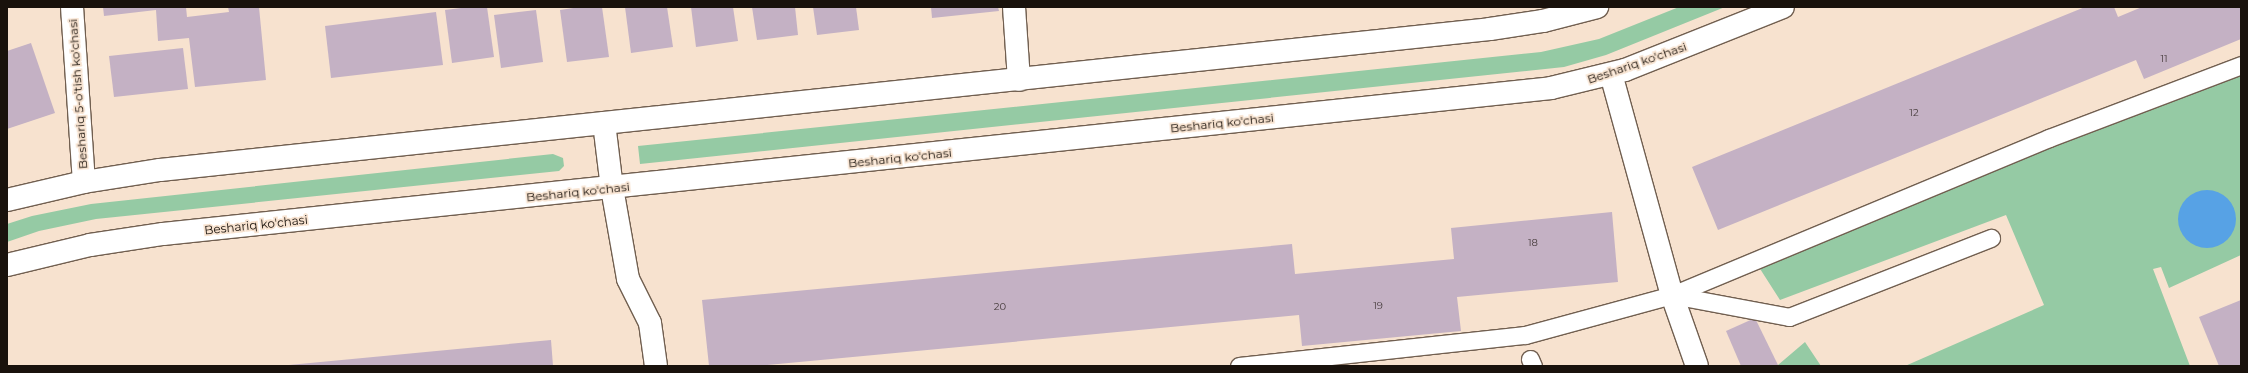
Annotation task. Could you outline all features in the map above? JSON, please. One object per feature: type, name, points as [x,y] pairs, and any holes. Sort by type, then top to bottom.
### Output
[{"type":"main road","name":"Beshariq 5-o'tish ko'chasi","points":[[72,7],[84,182]]},
{"type":"main road","points":[[1014,7],[1019,80]]},
{"type":"main road","points":[[7,200],[84,182],[168,169],[1490,29],[1543,21],[1597,7]]},
{"type":"main road","name":"Beshariq ko'chasi","points":[[7,264],[90,245],[163,234],[612,188],[1551,88],[1611,74],[1682,48],[1783,7]]},
{"type":"main road","points":[[1611,74],[1672,295],[1697,366]]},
{"type":"main road","points":[[604,123],[612,188],[628,279],[650,323],[656,366]]},
{"type":"lane","points":[[1239,366],[1303,363],[1525,335],[1672,295],[2049,138],[2241,65]]},
{"type":"lane","points":[[1672,295],[1789,317],[1991,238]]},
{"type":"green space","points":[[1679,7],[1725,7],[1606,55],[1564,67],[640,164],[638,146],[1541,52],[1599,39]]},
{"type":"green space","points":[[2241,65],[2241,255],[2169,288],[2161,267],[2153,269],[2190,366],[1905,366],[2044,305],[2006,215],[1780,300],[1755,261]]},
{"type":"green space","points":[[553,154],[563,158],[564,166],[559,171],[96,219],[39,231],[7,242],[7,224],[32,216],[91,204]]},
{"type":"green space","points":[[1805,342],[1821,366],[1776,366],[1778,365]]},
{"type":"water","points":[[2201,190],[2213,190],[2228,198],[2236,213],[2236,225],[2228,240],[2213,248],[2201,248],[2186,240],[2178,225],[2178,213],[2186,198]]},
{"type":"building","points":[[103,7],[186,7],[187,17],[229,12],[228,7],[259,7],[266,80],[195,87],[189,38],[158,41],[156,10],[104,16]]},
{"type":"building","points":[[469,7],[487,7],[494,57],[452,63],[445,10]]},
{"type":"building","points":[[580,7],[602,7],[609,57],[567,62],[560,10]]},
{"type":"building","points":[[625,7],[667,7],[673,47],[631,53]]},
{"type":"building","points":[[691,7],[733,7],[738,41],[696,47]]},
{"type":"building","points":[[752,7],[795,7],[798,35],[757,40]]},
{"type":"building","points":[[813,7],[856,7],[859,30],[817,35]]},
{"type":"building","points":[[931,7],[998,7],[999,11],[932,18]]},
{"type":"building","points":[[2085,7],[2114,7],[2118,17],[2142,7],[2241,7],[2241,39],[2144,79],[2136,60],[1718,230],[1692,167]]},
{"type":"building","points":[[536,10],[543,62],[501,68],[494,15]]},
{"type":"building","points":[[436,12],[443,65],[331,78],[325,26]]},
{"type":"building","points":[[31,43],[55,113],[7,129],[7,51]]},
{"type":"building","points":[[183,48],[188,89],[114,97],[109,56]]},
{"type":"building","points":[[1612,212],[1618,282],[1457,297],[1461,331],[1302,346],[1299,315],[756,366],[709,366],[702,300],[1292,244],[1295,274],[1454,259],[1451,228]]},
{"type":"building","points":[[2241,300],[2241,366],[2219,366],[2199,317]]},
{"type":"building","points":[[1755,318],[1778,365],[1741,366],[1726,331]]},
{"type":"building","points":[[551,340],[553,366],[289,366],[289,365]]}]
